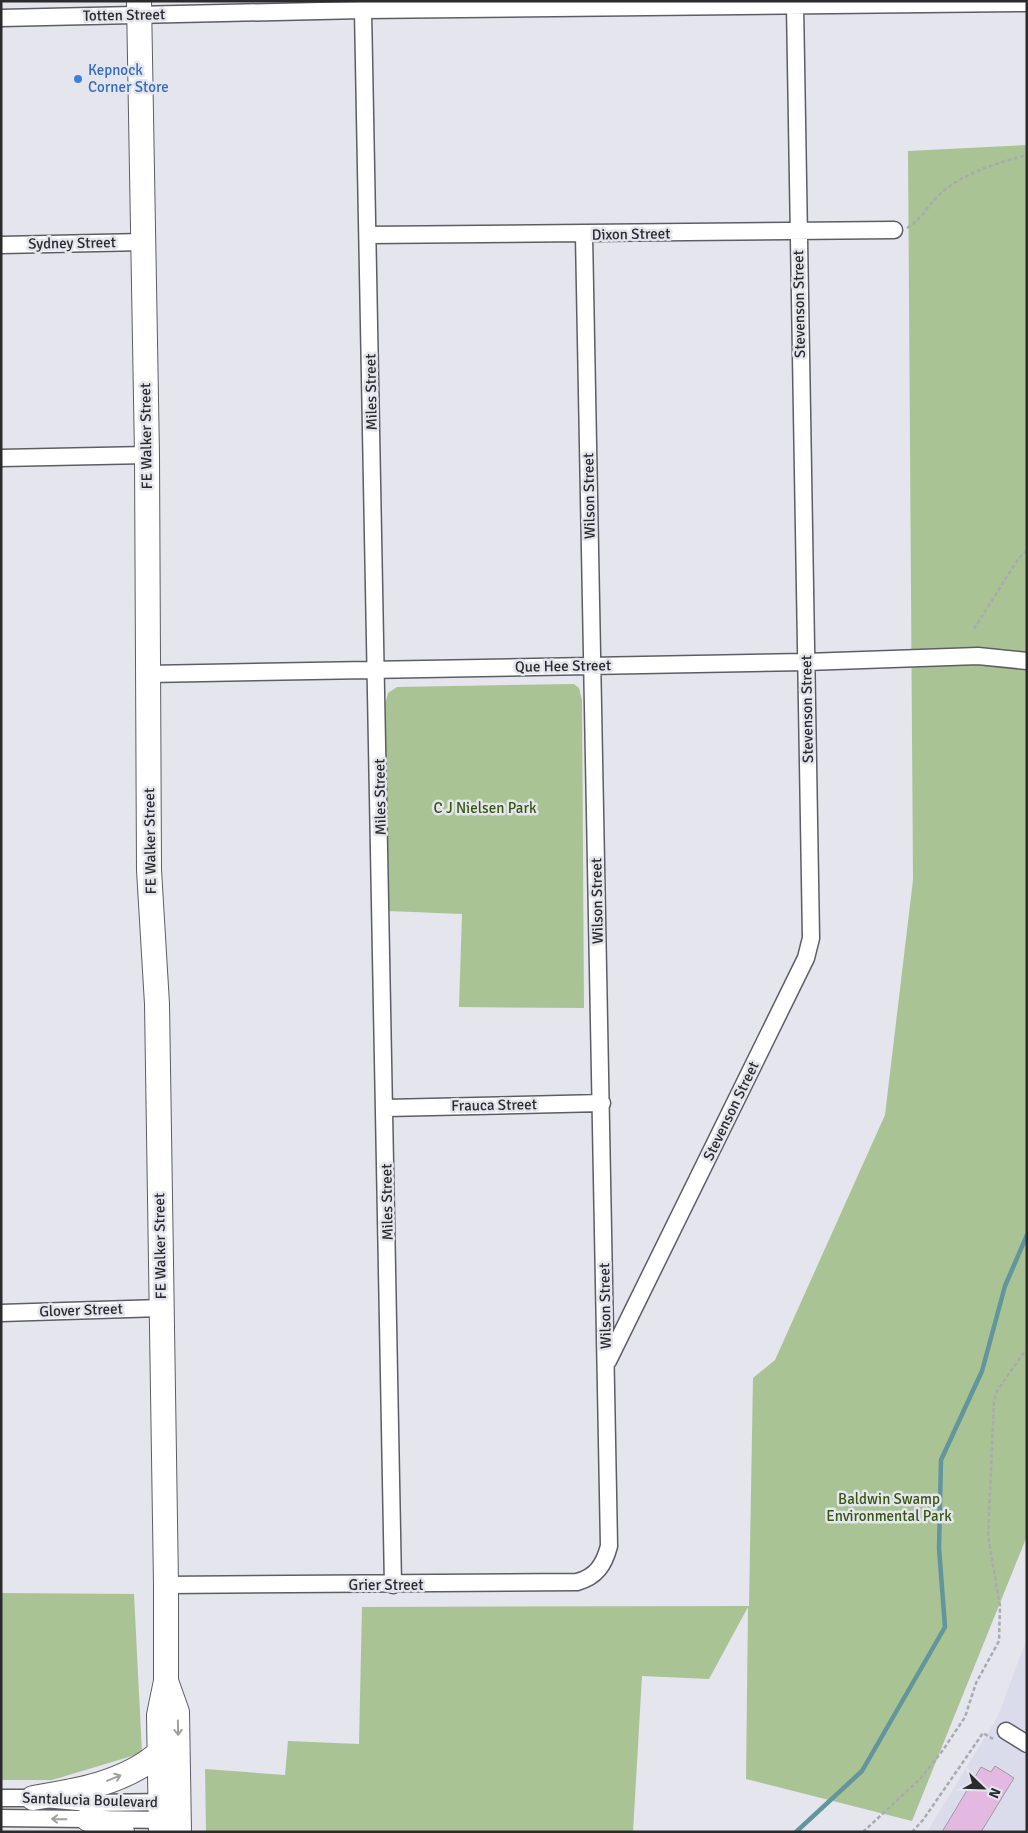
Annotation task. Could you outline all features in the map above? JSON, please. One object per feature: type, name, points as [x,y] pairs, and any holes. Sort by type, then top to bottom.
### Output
[{"type":"main road","name":"FE Walker Street","points":[[139,8],[147,455],[149,870],[157,1004],[166,1585],[166,1681],[159,1715],[159,1753],[170,1818]]},
{"type":"main road","name":"FE Walker Street","points":[[166,1681],[177,1712],[170,1818]]},
{"type":"main road","points":[[33,1798],[81,1790],[96,1785],[145,1765],[159,1753]]},
{"type":"main road","points":[[88,1819],[108,1824],[122,1832]]},
{"type":"street","name":"Totten Street","points":[[1,18],[139,8],[323,6],[363,10],[1027,3]]},
{"type":"street","name":"Stevenson Street","points":[[606,1365],[802,967],[809,948],[795,5]]},
{"type":"street","name":"Miles Street","points":[[363,10],[378,670],[393,1585]]},
{"type":"street","name":"Dixon Street","points":[[368,235],[894,230]]},
{"type":"street","name":"Wilson Street","points":[[584,234],[609,1546],[601,1566]]},
{"type":"street","name":"Sydney Street","points":[[1,245],[144,242]]},
{"type":"street","points":[[1,458],[147,455]]},
{"type":"street","name":"Que Hee Street","points":[[148,674],[806,662],[978,656],[1027,662]]},
{"type":"street","name":"Frauca Street","points":[[386,1108],[602,1103]]},
{"type":"street","name":"Glover Street","points":[[1,1314],[161,1308]]},
{"type":"street","name":"Grier Street","points":[[166,1585],[393,1585],[577,1582],[594,1575],[601,1566]]},
{"type":"street","points":[[1002,1736],[1027,1744]]},
{"type":"street","name":"Santalucia Boulevard","points":[[1,1798],[33,1798],[89,1803],[170,1818]]},
{"type":"street","name":"Santalucia Boulevard","points":[[1,1818],[170,1818]]},
{"type":"path","points":[[894,230],[902,231],[919,221],[940,195],[970,175],[1026,156]]},
{"type":"path","points":[[974,629],[1018,559],[1027,550]]},
{"type":"path","points":[[862,1832],[921,1778],[943,1750],[965,1717],[976,1683],[999,1641],[1000,1606],[988,1536],[994,1401],[997,1391],[1027,1348]]},
{"type":"path","points":[[912,1832],[923,1820],[984,1733],[1002,1736]]},
{"type":"shaded area","points":[[1027,1638],[1027,1832],[927,1832],[998,1716]]},
{"type":"green space","name":"Baldwin Swamp Environmental Park","points":[[1027,145],[1027,1536],[912,1821],[746,1779],[748,1607],[709,1679],[642,1676],[633,1832],[206,1832],[205,1769],[285,1775],[288,1741],[359,1744],[362,1607],[749,1606],[753,1378],[775,1360],[885,1115],[913,880],[908,151]]},
{"type":"green space","name":"C J Nielsen Park","points":[[574,684],[579,688],[582,700],[584,1008],[459,1007],[462,914],[388,911],[385,705],[388,693],[397,687]]},
{"type":"green space","points":[[1,1593],[134,1594],[142,1753],[52,1780],[1,1780]]},
{"type":"building","points":[[995,1766],[1014,1778],[981,1832],[942,1832],[981,1767],[991,1772]]},
{"type":"waterway","points":[[796,1832],[862,1771],[945,1627],[939,1548],[941,1460],[982,1371],[1005,1286],[1027,1235]]},
{"type":"place","name":"Kepnock Corner Store","points":[[78,79]]}]
